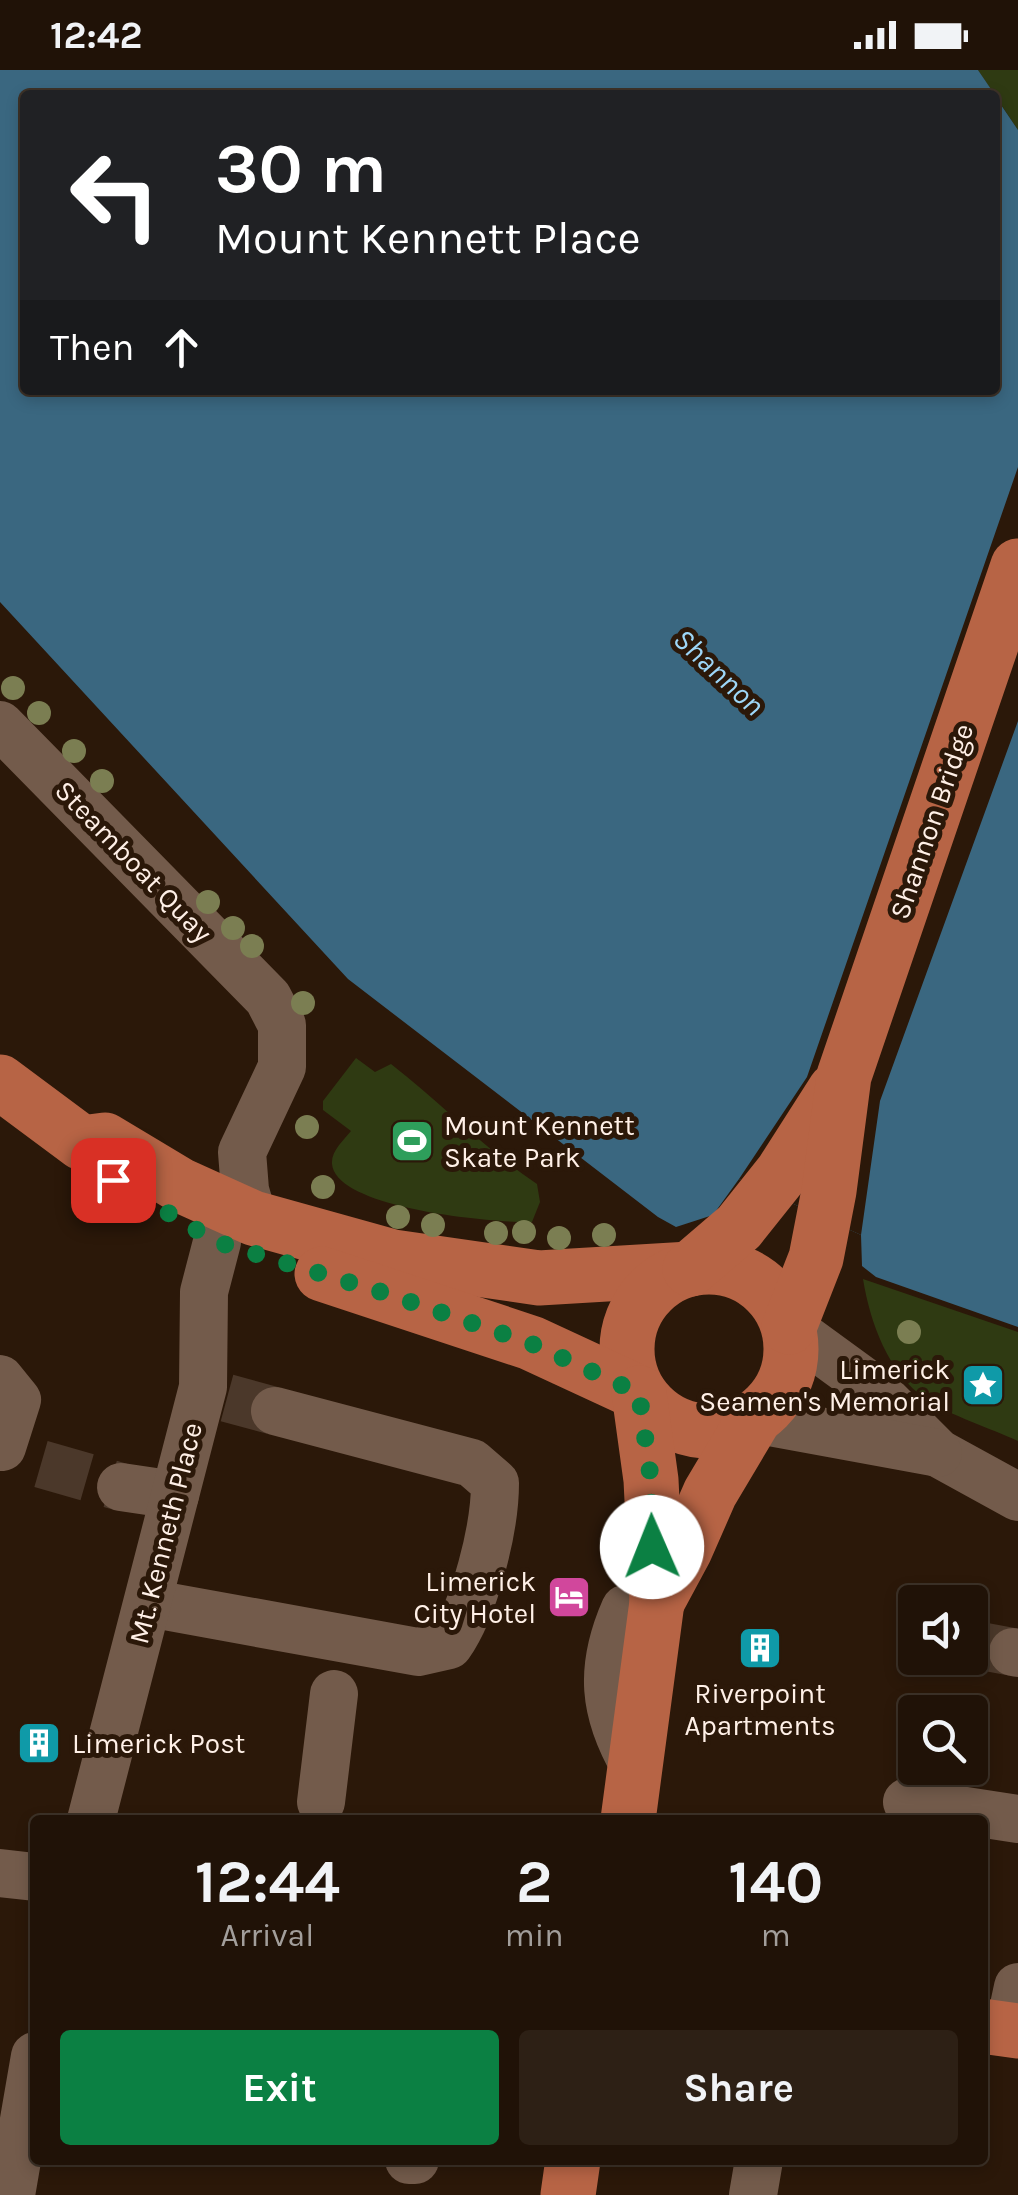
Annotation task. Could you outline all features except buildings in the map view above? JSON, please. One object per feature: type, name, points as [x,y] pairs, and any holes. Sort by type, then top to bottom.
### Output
[{"type":"main road","name":"Shannon Bridge","points":[[844,1076],[1018,566]]},
{"type":"main road","points":[[629,1815],[657,1602],[651,1480],[639,1393],[627,1360],[633,1318],[648,1294],[663,1281],[690,1269],[739,1227],[782,1173],[844,1076]]},
{"type":"main road","points":[[789,1327],[816,1258],[844,1076]]},
{"type":"main road","points":[[0,1082],[82,1142],[105,1140],[180,1185],[235,1230],[388,1294],[530,1343],[639,1393],[668,1421],[684,1428],[718,1432],[754,1420]]},
{"type":"main road","points":[[235,1230],[539,1278],[716,1267],[746,1276],[776,1301],[789,1327],[792,1346],[787,1380],[770,1406],[754,1420],[710,1493],[657,1602]]},
{"type":"main road","points":[[568,2195],[572,2165]]},
{"type":"street","name":"Steamboat Quay","points":[[0,725],[268,998],[282,1026],[282,1067],[242,1152],[245,1190],[235,1230]]},
{"type":"street","name":"Mt. Kenneth Place","points":[[91,1815],[175,1495],[215,1392],[204,1292],[235,1230]]},
{"type":"street","points":[[789,1327],[874,1389],[938,1453],[1018,1497]]},
{"type":"street","points":[[0,1379],[17,1400],[15,1453]]},
{"type":"street","points":[[148,1602],[418,1652],[448,1645],[466,1622],[495,1509],[494,1482],[472,1463],[275,1411]]},
{"type":"street","points":[[754,1420],[938,1453]]},
{"type":"street","points":[[121,1487],[175,1495]]},
{"type":"street","points":[[320,1802],[334,1694]]},
{"type":"street","points":[[907,1802],[1018,1818]]},
{"type":"street","points":[[0,1872],[30,1876]]},
{"type":"street","points":[[11,2195],[25,2075]]},
{"type":"street","points":[[753,2195],[758,2165]]},
{"type":"green space","points":[[978,70],[1018,70],[1018,130],[1000,103],[1000,90],[991,90]]},
{"type":"green space","name":"Mount Kennett Skate Park","points":[[356,1058],[375,1072],[391,1064],[537,1184],[540,1202],[532,1222],[420,1210],[360,1192],[340,1179],[332,1159],[351,1131],[323,1110],[323,1101]]},
{"type":"green space","points":[[863,1279],[1018,1332],[1018,1441],[947,1411],[913,1388],[883,1345]]},
{"type":"water","name":"Shannon","points":[[0,70],[978,70],[992,90],[20,90],[20,395],[1000,395],[1000,103],[1018,130],[1018,1327],[876,1277],[862,1266],[861,1235],[739,1179],[713,1215],[676,1227],[658,1217],[348,979],[0,602]]},
{"type":"pier","points":[[1018,467],[1018,721],[880,1101],[861,1235],[739,1179],[807,1077]]},
{"type":"tunnel","points":[[227,1398],[275,1411]]},
{"type":"tunnel","points":[[41,1464],[121,1487]]},
{"type":"tunnel","points":[[988,1647],[1013,1652]]},
{"type":"place","name":"Mount Kennett Skate Park","points":[[412,1141]]},
{"type":"place","name":"Limerick Seamen's Memorial","points":[[983,1385]]},
{"type":"place","name":"Limerick City Hotel","points":[[569,1597]]},
{"type":"place","name":"Riverpoint Apartments","points":[[760,1648]]},
{"type":"place","name":"Limerick Post","points":[[39,1743]]},
{"type":"route","points":[[113,1180],[217,1242],[388,1294],[530,1343],[639,1393],[651,1480],[652,1547]]}]
